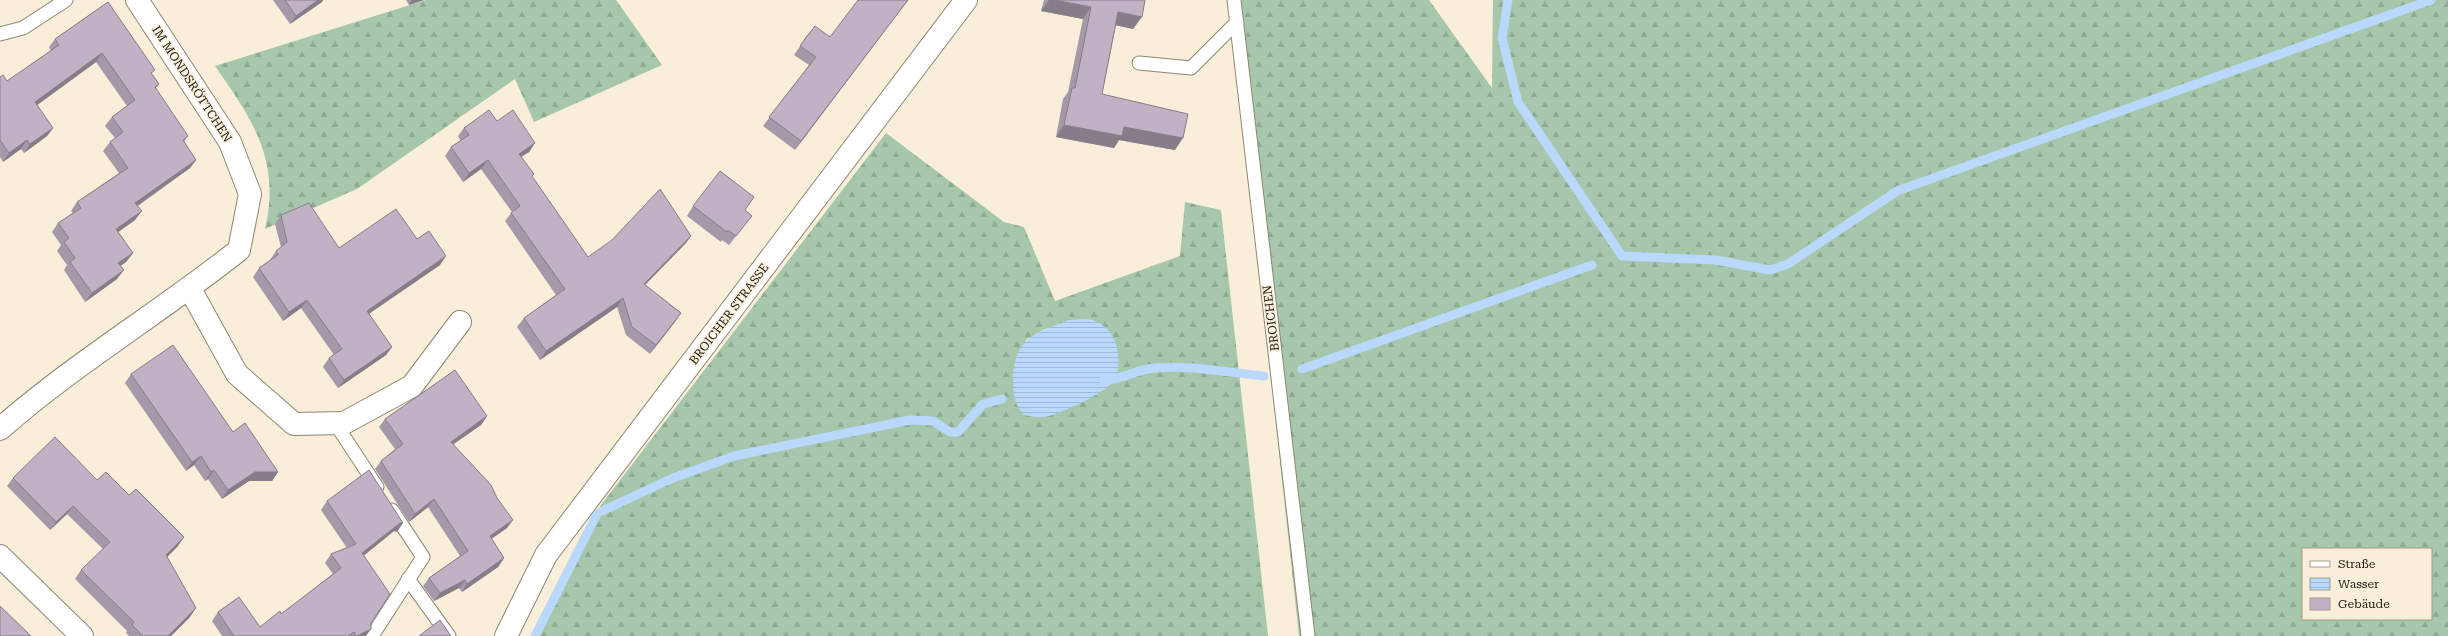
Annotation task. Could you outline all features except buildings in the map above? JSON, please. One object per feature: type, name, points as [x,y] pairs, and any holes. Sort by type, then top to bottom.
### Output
[{"type":"street","name":"IM MONDSRÖTTCHEN","points":[[0,428],[39,394],[190,289],[239,250],[250,194],[230,142],[137,0]]},
{"type":"street","name":"BROICHER STRASSE","points":[[506,636],[546,555],[966,0]]},
{"type":"street","points":[[190,289],[237,374],[294,424],[344,423],[412,386],[460,322]]},
{"type":"street","points":[[0,556],[82,636]]},
{"type":"lane","points":[[0,34],[24,28],[66,0]]},
{"type":"lane","name":"BROICHEN","points":[[1234,0],[1308,636]]},
{"type":"lane","points":[[1139,63],[1191,68],[1237,22]]},
{"type":"lane","points":[[335,423],[423,557],[372,636]]},
{"type":"lane","points":[[408,579],[449,636]]},
{"type":"green space","points":[[426,0],[616,0],[662,65],[534,122],[515,79],[357,189],[265,229],[269,205],[269,182],[266,162],[260,142],[252,123],[215,66]]},
{"type":"green space","points":[[1230,0],[1429,0],[1492,88],[1493,0],[2448,0],[2448,636],[1299,636]]},
{"type":"green space","points":[[886,133],[1004,222],[1024,227],[1055,301],[1180,256],[1185,202],[1221,210],[1268,636],[535,636],[601,505]],"holes":[[[1070,320],[1013,386],[1026,340],[1043,330]]]},
{"type":"water","points":[[1090,319],[1100,323],[1107,329],[1116,344],[1118,353],[1118,371],[1115,379],[1111,384],[1094,396],[1061,412],[1045,417],[1024,415],[1015,400],[1013,391],[1014,367],[1017,355],[1028,339],[1046,329],[1070,320]]},
{"type":"waterway","points":[[1508,0],[1502,38],[1518,102],[1622,256],[1715,260],[1770,270],[1788,264],[1897,191],[2431,0]]},
{"type":"waterway","points":[[1302,369],[1592,265]]},
{"type":"waterway","points":[[1104,380],[1115,379],[1142,370],[1162,367],[1206,369],[1264,376]]},
{"type":"waterway","points":[[602,511],[673,478],[734,456],[910,420],[933,421],[950,432],[958,432],[983,404],[1002,399]]},
{"type":"waterway","points":[[535,636],[597,514]]}]
